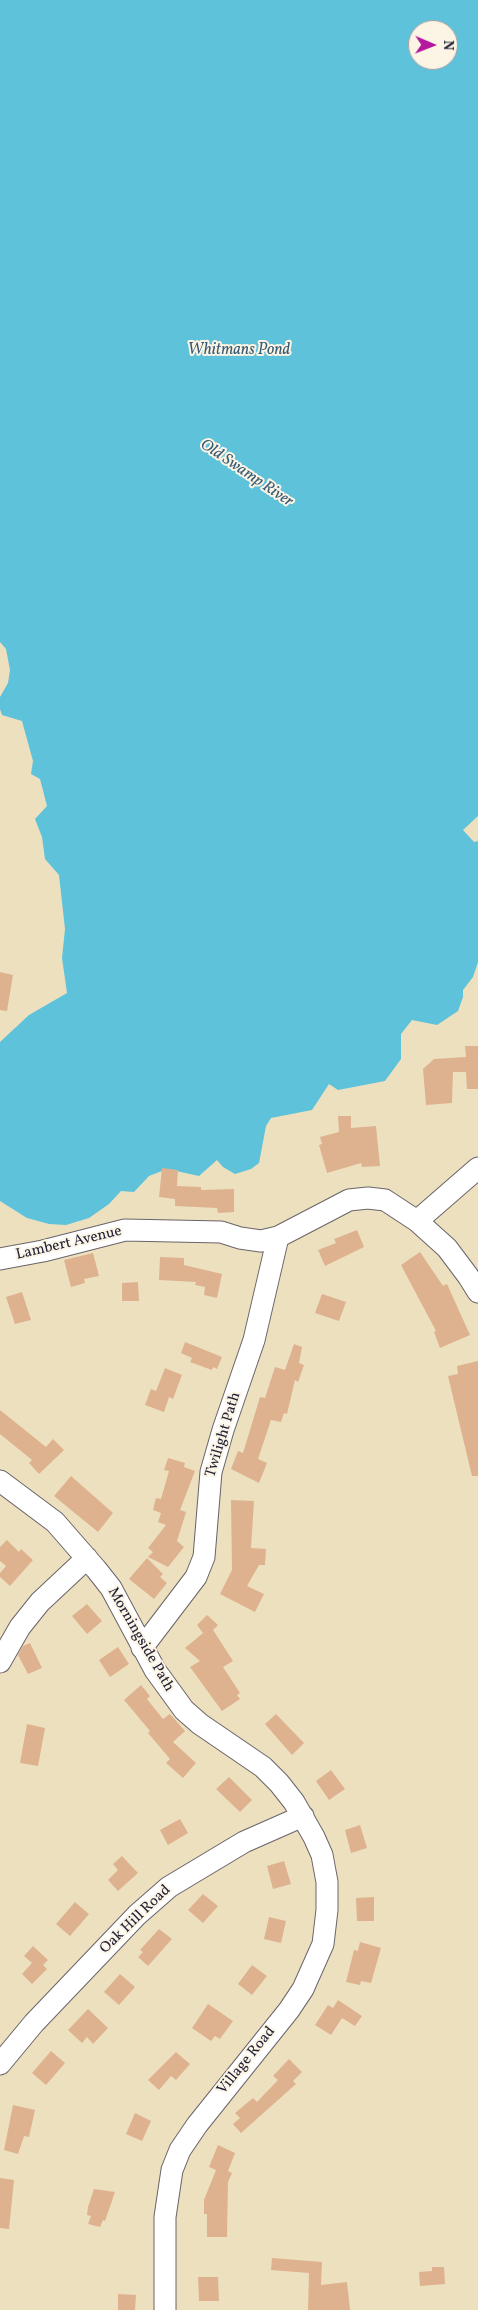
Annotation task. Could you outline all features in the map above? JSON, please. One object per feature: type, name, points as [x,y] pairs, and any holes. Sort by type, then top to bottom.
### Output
[{"type":"street","points":[[417,1221],[478,1168]]},
{"type":"street","name":"Lambert Avenue","points":[[0,1259],[43,1251],[126,1230],[221,1232],[240,1238],[262,1240],[278,1237],[349,1200],[368,1198],[385,1200],[417,1221],[446,1248],[478,1292]]},
{"type":"street","name":"Twilight Path","points":[[142,1648],[196,1578],[204,1557],[211,1472],[223,1430],[254,1340],[278,1237]]},
{"type":"street","name":"Morningside Path","points":[[0,1481],[55,1522],[87,1558],[111,1588],[142,1648],[166,1688],[184,1710],[200,1724],[263,1767],[294,1802],[303,1816]]},
{"type":"street","points":[[0,1662],[20,1627],[40,1602],[87,1558]]},
{"type":"street","name":"Oak Hill Road","points":[[0,2064],[41,2016],[137,1915],[169,1887],[244,1842],[303,1816]]},
{"type":"street","name":"Village Road","points":[[165,2310],[166,2217],[172,2170],[177,2157],[216,2098],[289,2010],[303,1989],[323,1944],[327,1910],[327,1882],[322,1855],[303,1816]]},
{"type":"water","name":"Whitmans Pond","points":[[0,0],[478,0],[478,816],[463,830],[474,842],[478,841],[478,962],[473,977],[463,990],[463,997],[458,1011],[437,1025],[412,1020],[401,1034],[401,1059],[385,1081],[338,1090],[329,1084],[312,1110],[271,1118],[266,1126],[259,1163],[251,1169],[235,1174],[223,1167],[217,1160],[199,1176],[167,1169],[149,1176],[134,1192],[121,1191],[109,1204],[89,1218],[66,1225],[49,1224],[27,1218],[0,1201],[0,1042],[29,1015],[67,993],[62,958],[65,929],[59,875],[45,859],[42,837],[35,819],[47,806],[40,779],[31,774],[33,761],[22,721],[2,715],[0,709],[0,697],[8,683],[10,670],[6,649],[0,642]]},
{"type":"building","points":[[0,972],[13,975],[7,1011],[0,1010]]},
{"type":"building","points":[[465,1046],[478,1046],[478,1089],[467,1089],[466,1072],[453,1072],[452,1103],[426,1105],[423,1069],[434,1059],[466,1057]]},
{"type":"building","points":[[338,1116],[351,1116],[351,1128],[376,1126],[380,1166],[362,1167],[361,1163],[327,1173],[319,1145],[322,1144],[320,1137],[339,1132]]},
{"type":"building","points":[[162,1168],[178,1170],[177,1186],[201,1187],[201,1190],[234,1189],[234,1212],[218,1213],[217,1208],[175,1206],[175,1199],[159,1197]]},
{"type":"building","points":[[357,1230],[364,1247],[325,1266],[318,1250],[336,1243],[334,1239]]},
{"type":"building","points":[[420,1252],[443,1286],[447,1284],[470,1335],[440,1348],[434,1332],[436,1331],[401,1265]]},
{"type":"building","points":[[93,1253],[99,1276],[84,1279],[85,1283],[71,1287],[64,1260]]},
{"type":"building","points":[[160,1257],[184,1258],[184,1265],[222,1274],[217,1298],[204,1295],[205,1287],[195,1285],[196,1282],[159,1280]]},
{"type":"building","points":[[138,1282],[139,1301],[122,1301],[122,1283]]},
{"type":"building","points":[[22,1292],[31,1320],[15,1324],[6,1297]]},
{"type":"building","points":[[322,1294],[346,1302],[339,1321],[315,1313]]},
{"type":"building","points":[[185,1342],[222,1357],[217,1369],[213,1367],[212,1370],[190,1362],[192,1358],[181,1353]]},
{"type":"building","points":[[294,1344],[302,1347],[299,1363],[304,1365],[298,1382],[295,1380],[287,1414],[284,1413],[281,1422],[271,1420],[258,1459],[267,1463],[259,1483],[231,1469],[238,1451],[243,1453],[260,1397],[265,1398],[275,1367],[285,1370]]},
{"type":"building","points":[[478,1361],[478,1476],[472,1476],[448,1376],[458,1374],[457,1366]]},
{"type":"building","points":[[165,1368],[182,1375],[173,1399],[169,1397],[164,1412],[145,1405],[151,1389],[156,1391]]},
{"type":"building","points":[[0,1410],[46,1447],[53,1439],[64,1450],[39,1474],[29,1463],[32,1460],[0,1434]]},
{"type":"building","points":[[168,1458],[185,1463],[184,1467],[195,1471],[180,1510],[186,1512],[177,1541],[184,1547],[168,1567],[148,1557],[153,1552],[148,1548],[166,1525],[158,1522],[161,1513],[153,1510],[156,1498],[161,1499],[169,1471],[164,1470]]},
{"type":"building","points":[[71,1476],[113,1513],[98,1532],[54,1496]]},
{"type":"building","points":[[231,1500],[254,1501],[251,1548],[266,1549],[265,1565],[259,1565],[247,1586],[264,1594],[255,1612],[220,1594],[232,1570]]},
{"type":"building","points":[[7,1540],[19,1552],[21,1549],[33,1560],[10,1586],[0,1577],[0,1573],[6,1566],[0,1561],[0,1547]]},
{"type":"building","points":[[147,1558],[163,1574],[160,1577],[167,1583],[154,1599],[129,1579]]},
{"type":"building","points":[[87,1604],[102,1621],[87,1634],[72,1616]]},
{"type":"building","points":[[207,1615],[218,1625],[213,1630],[233,1661],[223,1667],[240,1693],[237,1695],[240,1699],[222,1711],[190,1667],[200,1661],[185,1648],[203,1633],[197,1625]]},
{"type":"building","points":[[30,1643],[42,1668],[28,1674],[18,1655],[23,1646]]},
{"type":"building","points":[[118,1647],[129,1664],[110,1677],[99,1660]]},
{"type":"building","points":[[141,1685],[150,1696],[147,1699],[163,1719],[170,1714],[185,1731],[173,1742],[196,1763],[183,1778],[166,1763],[170,1759],[124,1700]]},
{"type":"building","points":[[276,1714],[304,1743],[292,1755],[265,1724]]},
{"type":"building","points":[[27,1724],[45,1728],[38,1766],[20,1763]]},
{"type":"building","points":[[331,1770],[345,1789],[329,1800],[316,1781]]},
{"type":"building","points":[[229,1777],[252,1800],[240,1812],[216,1789]]},
{"type":"building","points":[[180,1819],[188,1833],[168,1845],[160,1830]]},
{"type":"building","points":[[360,1825],[367,1848],[351,1853],[345,1830]]},
{"type":"building","points":[[122,1856],[138,1873],[118,1891],[108,1880],[118,1870],[113,1864]]},
{"type":"building","points":[[284,1861],[291,1884],[273,1889],[267,1866]]},
{"type":"building","points":[[203,1894],[218,1906],[203,1923],[188,1910]]},
{"type":"building","points":[[374,1897],[374,1921],[357,1921],[356,1898]]},
{"type":"building","points":[[75,1902],[89,1914],[70,1936],[56,1924]]},
{"type":"building","points":[[269,1917],[286,1921],[281,1943],[264,1939]]},
{"type":"building","points":[[159,1929],[172,1939],[148,1966],[138,1957],[143,1952],[140,1950]]},
{"type":"building","points":[[360,1942],[381,1948],[371,1983],[361,1981],[360,1985],[346,1982],[354,1950],[358,1951]]},
{"type":"building","points":[[33,1946],[48,1960],[43,1965],[47,1969],[32,1984],[22,1974],[32,1963],[24,1956]]},
{"type":"building","points":[[252,1965],[267,1976],[252,1995],[238,1984]]},
{"type":"building","points":[[120,1974],[135,1987],[119,2005],[104,1992]]},
{"type":"building","points":[[338,2000],[362,2016],[355,2026],[342,2018],[331,2035],[315,2025],[328,2005],[333,2008]]},
{"type":"building","points":[[208,2004],[233,2021],[220,2039],[215,2036],[211,2041],[192,2028]]},
{"type":"building","points":[[88,2009],[108,2028],[93,2044],[87,2037],[82,2043],[68,2030]]},
{"type":"building","points":[[51,2051],[65,2063],[46,2085],[32,2073]]},
{"type":"building","points":[[176,2052],[190,2064],[176,2080],[171,2076],[159,2090],[148,2080]]},
{"type":"building","points":[[289,2059],[302,2072],[293,2081],[296,2084],[241,2133],[233,2124],[240,2118],[235,2113],[253,2098],[257,2102],[278,2080],[273,2076]]},
{"type":"building","points":[[13,2105],[35,2110],[29,2137],[24,2136],[18,2154],[4,2150]]},
{"type":"building","points":[[135,2113],[151,2121],[142,2141],[126,2134]]},
{"type":"building","points":[[218,2145],[235,2153],[228,2171],[232,2173],[228,2182],[227,2237],[207,2237],[207,2214],[204,2214],[204,2200],[216,2170],[209,2167]]},
{"type":"building","points":[[0,2178],[14,2180],[9,2229],[0,2228]]},
{"type":"building","points":[[94,2189],[115,2192],[105,2221],[103,2220],[100,2227],[88,2224],[91,2216],[87,2215],[88,2207]]},
{"type":"building","points":[[272,2258],[322,2262],[321,2285],[347,2282],[350,2310],[308,2310],[309,2273],[271,2270]]},
{"type":"building","points":[[432,2267],[444,2267],[445,2284],[420,2286],[419,2272],[432,2271]]},
{"type":"building","points":[[198,2277],[218,2277],[219,2301],[199,2301]]},
{"type":"building","points":[[118,2294],[136,2295],[135,2310],[118,2310]]},
{"type":"water label","name":"Old Swamp River","points":[[246,474]]}]
